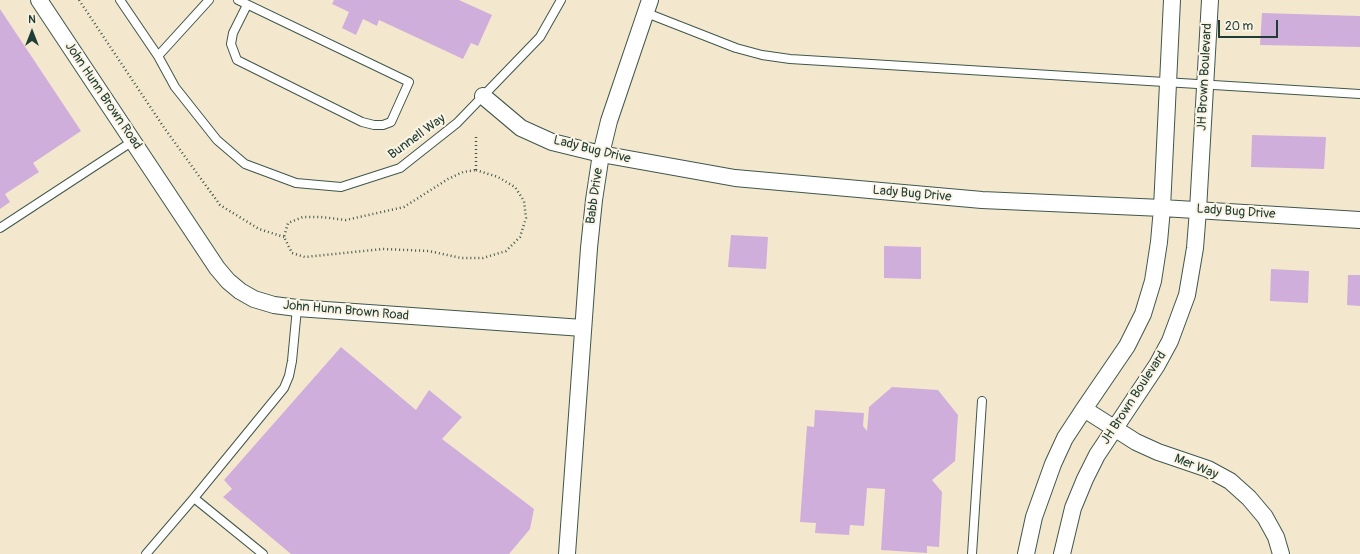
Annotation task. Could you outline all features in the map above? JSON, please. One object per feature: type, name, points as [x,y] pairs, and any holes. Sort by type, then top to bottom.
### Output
[{"type":"street","name":"John Hunn Brown Road","points":[[38,0],[134,141],[217,268],[228,281],[254,299],[274,305],[297,308],[583,328]]},
{"type":"street","points":[[1026,554],[1034,517],[1053,464],[1066,438],[1084,409],[1127,346],[1143,314],[1153,281],[1162,208],[1172,0]]},
{"type":"street","name":"JH Brown Boulevard","points":[[1062,554],[1073,508],[1085,479],[1097,455],[1157,366],[1187,295],[1192,268],[1198,210],[1210,0]]},
{"type":"street","name":"Babb Drive","points":[[583,328],[589,241],[601,154],[609,121],[647,6]]},
{"type":"street","name":"Lady Bug Drive","points":[[483,96],[521,128],[552,142],[601,154],[735,178],[982,200],[1162,208],[1360,220]]},
{"type":"street","points":[[567,554],[583,328]]},
{"type":"street","name":"Mer Way","points":[[1084,409],[1136,442],[1158,452],[1208,469],[1230,481],[1249,498],[1265,517],[1276,537],[1281,554]]},
{"type":"lane","name":"Bunnell Way","points":[[120,0],[158,56],[175,87],[217,140],[245,164],[296,184],[342,187],[400,168],[457,123],[540,37],[561,0]]},
{"type":"lane","points":[[158,56],[209,0]]},
{"type":"lane","points":[[238,0],[409,82],[391,122],[383,125],[374,125],[362,122],[237,60],[233,54],[231,44],[233,33],[247,5]]},
{"type":"lane","points":[[647,6],[736,48],[762,55],[790,59],[1204,86],[1360,94]]},
{"type":"lane","points":[[0,228],[134,141]]},
{"type":"lane","points":[[146,554],[284,388],[289,376],[292,361],[297,308]]},
{"type":"lane","points":[[972,554],[982,401]]},
{"type":"lane","points":[[194,498],[263,554]]},
{"type":"path","points":[[79,0],[165,129],[220,205],[259,229],[284,237]]},
{"type":"path","points":[[476,137],[476,170]]},
{"type":"path","points":[[476,170],[498,178],[515,187],[524,201],[526,218],[520,237],[506,251],[483,258],[461,258],[429,251],[383,249],[305,257],[292,253],[284,237],[288,223],[303,217],[321,217],[346,220],[404,207],[448,179],[464,172],[476,170]]},
{"type":"building","points":[[334,0],[459,0],[492,15],[478,46],[471,43],[463,59],[379,20],[377,26],[363,19],[356,35],[342,28],[349,12],[332,4]]},
{"type":"building","points":[[0,9],[81,131],[33,163],[39,172],[5,194],[10,202],[0,209]]},
{"type":"building","points":[[1262,13],[1360,16],[1360,47],[1260,45]]},
{"type":"building","points":[[1252,135],[1326,137],[1324,169],[1251,167]]},
{"type":"building","points":[[731,235],[768,237],[766,269],[728,267]]},
{"type":"building","points":[[884,246],[921,247],[921,279],[884,278]]},
{"type":"building","points":[[1271,269],[1309,271],[1308,303],[1270,301]]},
{"type":"building","points":[[1348,275],[1360,275],[1360,306],[1347,305]]},
{"type":"building","points":[[341,347],[416,410],[429,390],[462,417],[442,439],[534,509],[530,529],[509,554],[291,554],[223,497],[232,489],[224,480]]},
{"type":"building","points":[[892,387],[938,390],[958,415],[955,461],[932,480],[942,492],[939,547],[927,546],[927,553],[881,550],[885,489],[867,488],[864,526],[850,525],[849,535],[815,533],[816,523],[800,522],[807,426],[814,427],[815,410],[864,413],[863,426],[867,431],[869,407]]}]
